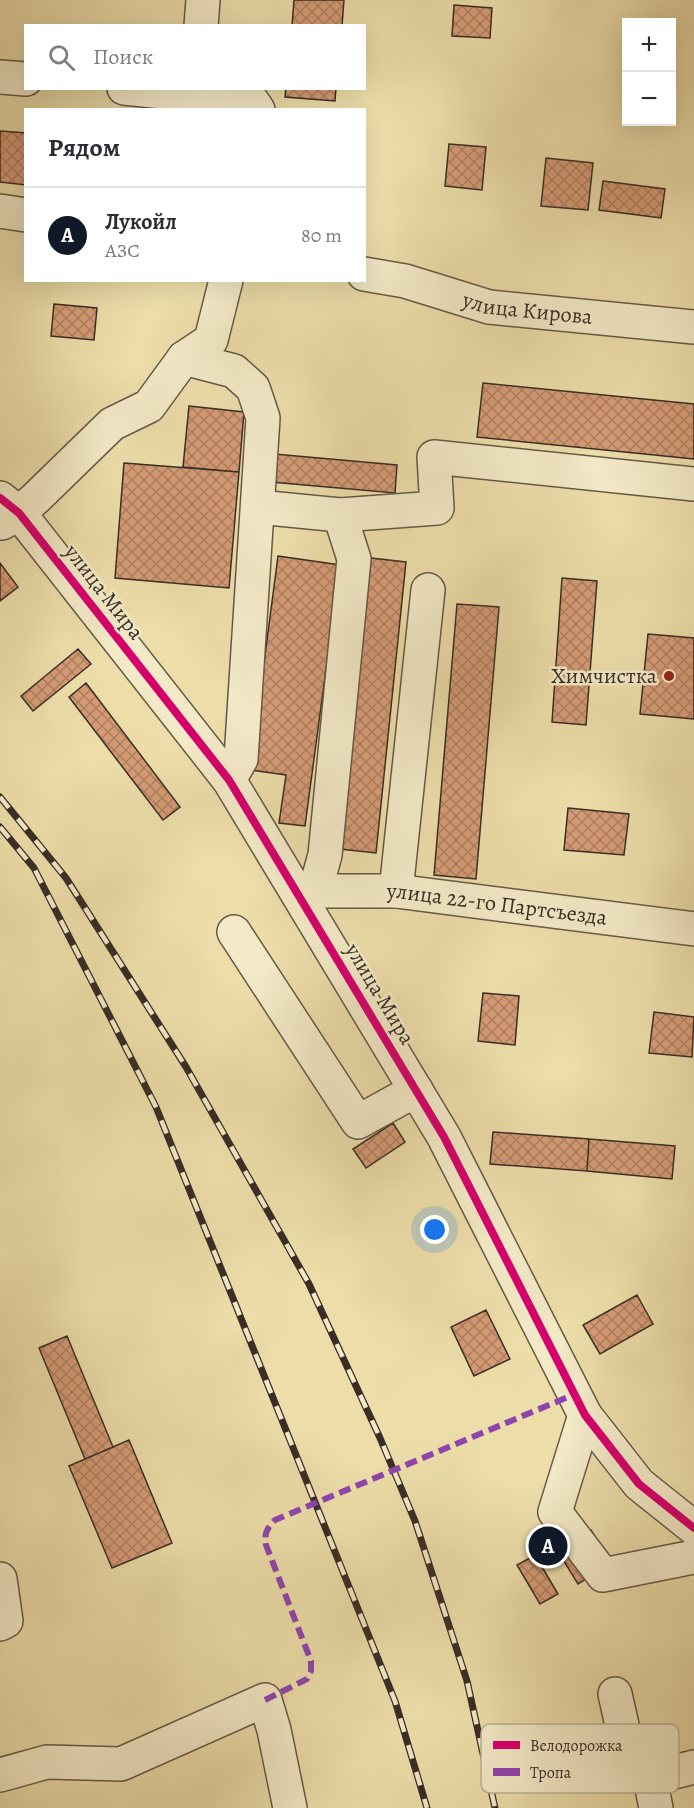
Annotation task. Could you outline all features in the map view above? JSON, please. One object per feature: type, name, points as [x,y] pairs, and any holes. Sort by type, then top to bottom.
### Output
[{"type":"street","points":[[201,24],[203,0]]},
{"type":"street","points":[[0,77],[24,79]]},
{"type":"street","points":[[160,90],[195,92],[252,101],[257,108]]},
{"type":"street","points":[[0,211],[24,215]]},
{"type":"street","points":[[366,254],[405,281]]},
{"type":"street","name":"улица Кирова","points":[[366,274],[405,281],[489,308],[694,327]]},
{"type":"street","points":[[6,512],[112,424],[149,406],[184,358],[211,340],[226,282]]},
{"type":"street","points":[[184,358],[234,371],[253,388],[263,418],[241,759],[229,780]]},
{"type":"street","points":[[258,507],[340,515],[437,507],[434,457],[694,484]]},
{"type":"street","name":"улица Мира","points":[[6,512],[229,780],[306,892],[444,1137],[585,1414],[639,1484],[694,1528]]},
{"type":"street","points":[[306,892],[325,855],[354,559],[340,515]]},
{"type":"street","points":[[396,891],[428,590]]},
{"type":"street","name":"улица 22-го Партсъезда","points":[[306,892],[396,891],[694,929]]},
{"type":"street","points":[[234,932],[358,1122],[416,1090]]},
{"type":"street","points":[[585,1414],[555,1512],[603,1575],[694,1557]]},
{"type":"street","points":[[0,1579],[6,1622],[0,1624]]},
{"type":"street","points":[[615,1694],[622,1724]]},
{"type":"street","points":[[0,1775],[47,1762],[121,1764],[265,1700],[274,1730],[290,1808]]},
{"type":"street","points":[[679,1777],[694,1767]]},
{"type":"building","points":[[294,0],[344,0],[342,24],[292,24]]},
{"type":"building","points":[[454,5],[492,8],[490,38],[452,36]]},
{"type":"building","points":[[286,90],[336,90],[335,101],[285,97]]},
{"type":"building","points":[[0,131],[24,133],[24,185],[0,182]]},
{"type":"building","points":[[449,144],[486,147],[482,190],[445,186]]},
{"type":"building","points":[[546,158],[593,163],[588,210],[541,206]]},
{"type":"building","points":[[603,181],[665,189],[661,218],[599,210]]},
{"type":"building","points":[[54,304],[97,308],[94,340],[51,336]]},
{"type":"building","points":[[483,383],[694,404],[694,459],[477,437]]},
{"type":"building","points":[[189,406],[244,412],[239,472],[183,467]]},
{"type":"building","points":[[274,454],[397,465],[395,493],[271,482]]},
{"type":"building","points":[[124,463],[239,472],[229,588],[115,578]]},
{"type":"building","points":[[278,556],[340,565],[305,826],[279,823],[286,775],[250,770]]},
{"type":"building","points":[[371,558],[406,562],[376,853],[340,849]]},
{"type":"building","points":[[0,563],[18,587],[0,601]]},
{"type":"building","points":[[562,578],[597,581],[586,725],[552,722]]},
{"type":"building","points":[[457,604],[499,607],[476,879],[434,875]]},
{"type":"building","name":"Химчистка","points":[[648,634],[694,638],[694,719],[640,714]]},
{"type":"building","points":[[78,649],[91,664],[33,711],[21,696]]},
{"type":"building","points":[[86,683],[180,807],[163,820],[69,697]]},
{"type":"building","points":[[568,808],[629,814],[624,855],[564,850]]},
{"type":"building","points":[[483,993],[519,996],[515,1045],[478,1041]]},
{"type":"building","points":[[654,1012],[694,1017],[692,1057],[649,1053]]},
{"type":"building","points":[[393,1123],[405,1142],[366,1168],[353,1149]]},
{"type":"building","points":[[493,1132],[589,1139],[587,1171],[490,1164]]},
{"type":"building","points":[[589,1139],[675,1146],[672,1179],[587,1171]]},
{"type":"building","points":[[637,1295],[653,1324],[600,1354],[583,1325]]},
{"type":"building","points":[[486,1310],[510,1359],[474,1376],[451,1327]]},
{"type":"building","points":[[67,1336],[113,1447],[85,1459],[39,1348]]},
{"type":"building","points":[[129,1440],[172,1543],[112,1568],[69,1466]]},
{"type":"building","points":[[591,1530],[611,1564],[578,1584],[557,1550]]},
{"type":"building","points":[[535,1555],[558,1594],[540,1604],[517,1565]]},
{"type":"railway","points":[[0,797],[66,878],[186,1067],[309,1284],[380,1438],[415,1521],[467,1681],[481,1744]]},
{"type":"railway","points":[[0,827],[34,868],[156,1107],[395,1701],[427,1808]]},
{"type":"railway","points":[[492,1793],[495,1808]]},
{"type":"marked path","points":[[265,1700],[307,1679],[311,1671],[311,1661],[266,1545],[267,1531],[275,1520],[575,1394]]},
{"type":"cycle path","points":[[0,498],[19,513],[229,780],[444,1137],[585,1415],[639,1484],[694,1528]]},
{"type":"place","name":"Химчистка","points":[[669,676]]},
{"type":"place","name":"Лукойл","points":[[548,1546]]}]
